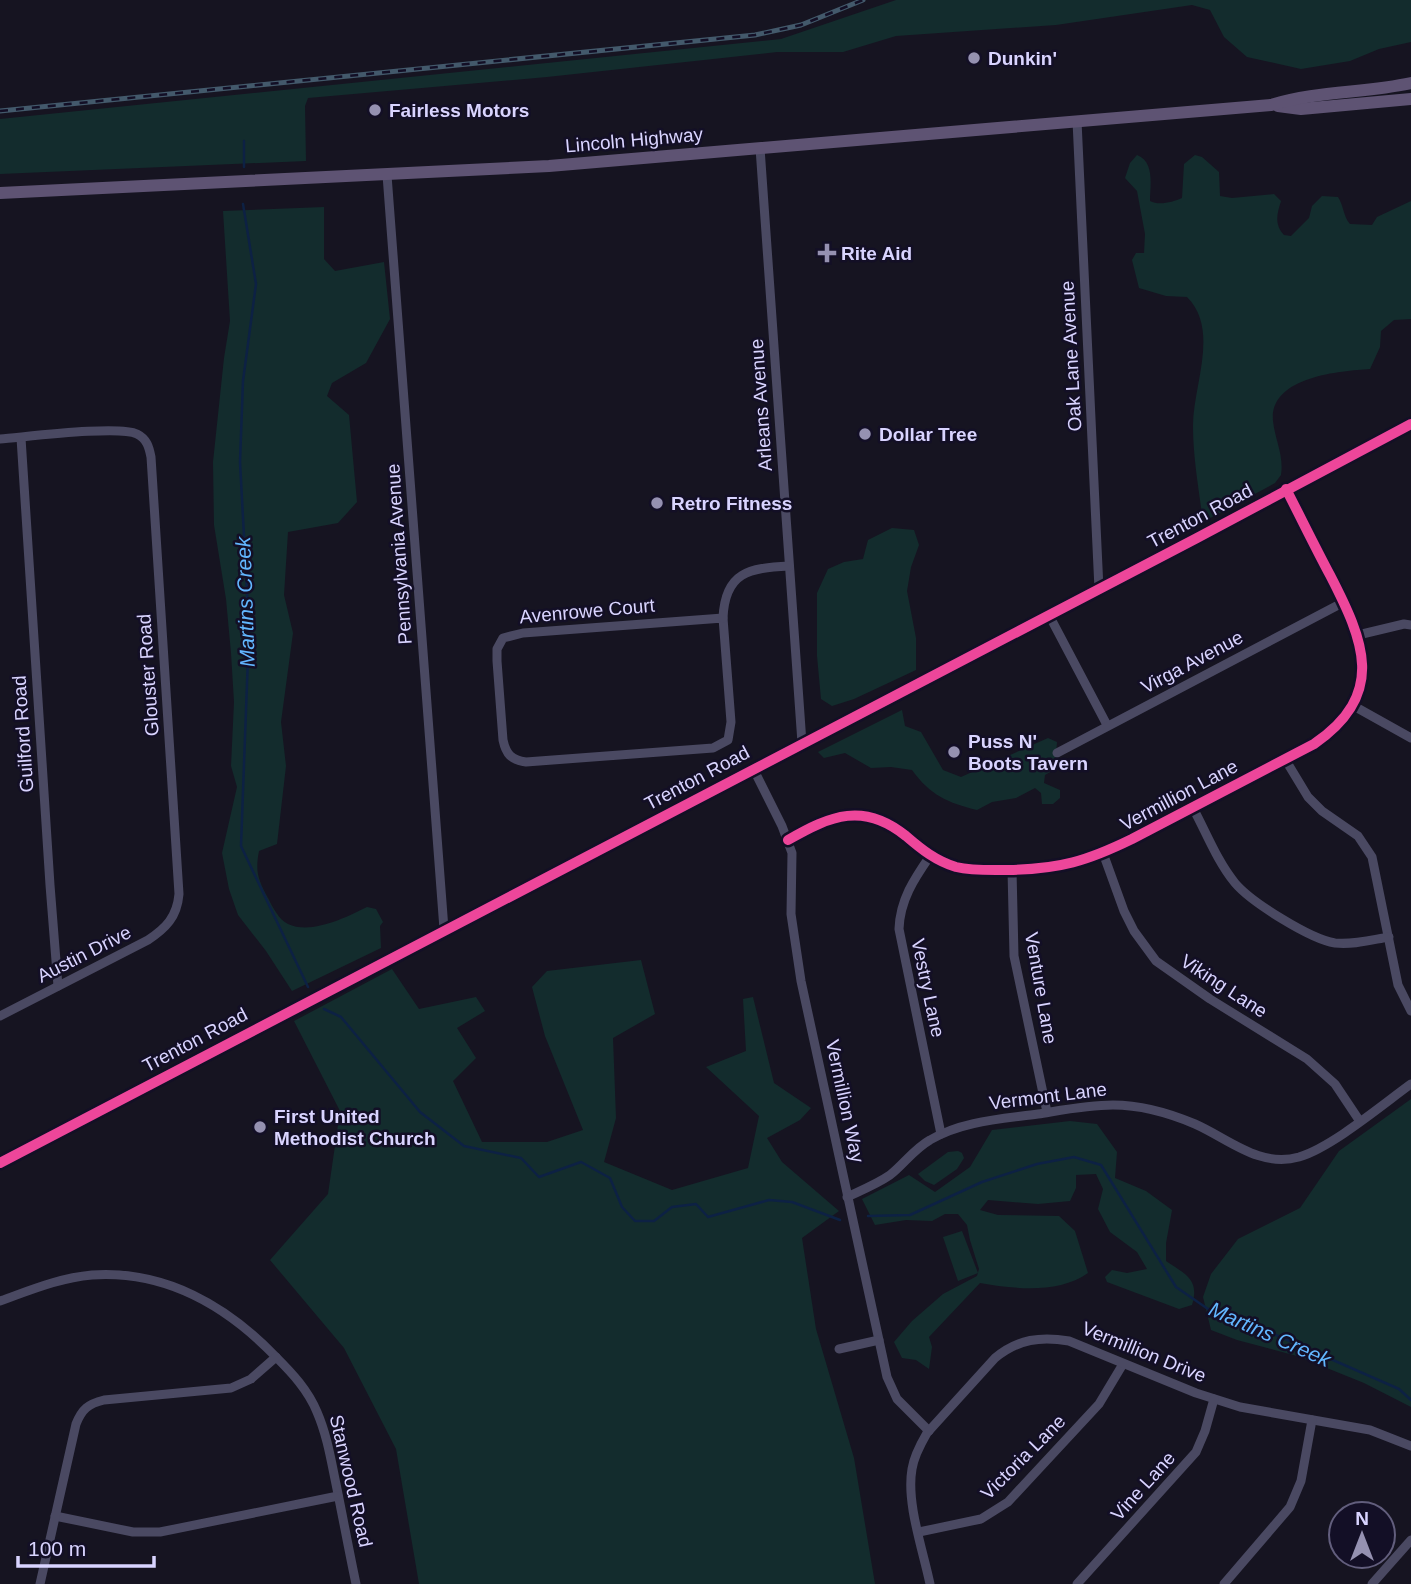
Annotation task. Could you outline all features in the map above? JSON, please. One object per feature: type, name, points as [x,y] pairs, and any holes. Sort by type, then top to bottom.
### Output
[{"type":"main road","name":"Lincoln Highway","points":[[1271,105],[1300,96],[1363,91],[1411,83]]},
{"type":"main road","name":"Lincoln Highway","points":[[0,193],[549,166],[1271,105],[1301,109],[1411,99]]},
{"type":"main road","name":"Trenton Road","points":[[0,1163],[1411,424]]},
{"type":"street","name":"Oak Lane Avenue","points":[[1077,121],[1099,589]]},
{"type":"street","name":"Arleans Avenue","points":[[760,148],[802,743]]},
{"type":"street","name":"Pennsylvania Avenue","points":[[387,175],[444,929]]},
{"type":"street","name":"Glouster Road","points":[[21,438],[130,432],[146,441],[152,457],[179,869],[179,894],[175,913]]},
{"type":"street","points":[[0,439],[21,438]]},
{"type":"street","name":"Guilford Road","points":[[21,438],[58,986]]},
{"type":"street","name":"Vermillion Lane","points":[[788,840],[824,821],[863,815],[879,818],[890,824],[930,856],[956,867],[1012,870],[1061,867],[1103,853],[1285,759],[1330,732],[1352,705],[1362,676],[1362,652],[1344,602],[1286,489]]},
{"type":"street","points":[[723,618],[729,590],[742,574],[762,568],[789,566]]},
{"type":"street","name":"Virga Avenue","points":[[1057,752],[1344,602]]},
{"type":"street","points":[[1049,615],[1107,725]]},
{"type":"street","name":"Avenrowe Court","points":[[723,618],[732,722],[731,734],[721,746],[526,762],[516,761],[506,751],[497,661],[497,649],[503,638],[523,633],[723,618]]},
{"type":"street","points":[[1358,635],[1404,624],[1411,625]]},
{"type":"street","points":[[1352,705],[1411,738]]},
{"type":"street","points":[[1285,759],[1308,797],[1322,811],[1348,828],[1365,846],[1375,866],[1398,985],[1411,1011]]},
{"type":"street","name":"Vermillion Way","points":[[753,768],[788,840],[793,864],[793,938],[847,1197],[892,1391],[907,1411],[929,1431]]},
{"type":"street","points":[[1193,807],[1234,881],[1260,904],[1302,930],[1325,940],[1344,943],[1389,937]]},
{"type":"street","name":"Viking Lane","points":[[1103,853],[1124,911],[1134,931],[1156,961],[1210,999],[1307,1059],[1335,1084],[1359,1120]]},
{"type":"street","name":"Vestry Lane","points":[[930,856],[902,903],[899,929],[941,1134]]},
{"type":"street","name":"Venture Lane","points":[[1012,870],[1014,956],[1047,1112]]},
{"type":"street","name":"Austin Drive","points":[[0,1016],[148,940],[169,924],[175,913]]},
{"type":"street","name":"Vermont Lane","points":[[847,1197],[890,1174],[918,1148],[941,1134],[980,1123],[1113,1105],[1157,1111],[1198,1125],[1252,1154],[1277,1159],[1299,1156],[1313,1151],[1411,1084]]},
{"type":"street","name":"Stanwood Road","points":[[0,1301],[43,1284],[67,1278],[110,1275],[146,1279],[181,1289],[218,1307],[253,1334],[297,1380],[318,1413],[356,1584]]},
{"type":"street","name":"Vermillion Drive","points":[[930,1584],[914,1508],[911,1471],[919,1446],[929,1431],[995,1358],[1031,1339],[1069,1340],[1214,1399],[1240,1407],[1370,1430],[1411,1446]]},
{"type":"street","points":[[839,1349],[879,1340]]},
{"type":"street","points":[[40,1584],[76,1424],[87,1406],[104,1400],[230,1388],[251,1379],[276,1357]]},
{"type":"street","name":"Victoria Lane","points":[[919,1532],[981,1519],[1008,1502],[1099,1404],[1123,1364]]},
{"type":"street","name":"Vine Lane","points":[[1077,1584],[1196,1452],[1214,1399]]},
{"type":"street","points":[[1224,1584],[1290,1507],[1301,1481],[1312,1420]]},
{"type":"street","points":[[55,1516],[133,1532],[160,1532],[338,1496]]},
{"type":"street","points":[[1372,1584],[1411,1541]]},
{"type":"green space","points":[[896,0],[1411,0],[1411,42],[1379,49],[1350,61],[1301,69],[1247,57],[1224,37],[1210,10],[1192,5],[1056,25],[896,36],[843,52],[777,52],[547,77],[308,98],[305,106],[306,161],[0,174],[0,119],[781,39]]},
{"type":"green space","points":[[1137,155],[1143,158],[1149,168],[1150,201],[1162,203],[1182,198],[1184,164],[1195,155],[1202,157],[1219,172],[1220,196],[1232,198],[1274,194],[1281,201],[1278,223],[1284,235],[1291,236],[1309,218],[1312,206],[1322,196],[1338,197],[1350,224],[1372,225],[1377,217],[1411,201],[1411,319],[1394,320],[1381,331],[1380,347],[1370,369],[1308,379],[1282,395],[1275,406],[1273,421],[1281,475],[1275,483],[1203,522],[1193,426],[1202,359],[1202,325],[1197,310],[1187,297],[1166,296],[1139,288],[1132,260],[1136,253],[1144,253],[1145,234],[1137,191],[1125,178],[1130,163]]},
{"type":"green space","points":[[324,207],[324,259],[335,271],[384,262],[390,319],[366,363],[332,383],[327,396],[349,415],[357,502],[338,523],[288,532],[284,595],[293,633],[281,722],[286,766],[277,844],[259,851],[257,870],[272,905],[288,924],[297,927],[318,926],[367,907],[376,909],[383,922],[380,926],[381,948],[292,991],[238,915],[229,889],[222,853],[237,787],[231,766],[234,702],[231,653],[226,599],[214,525],[213,462],[230,321],[223,211]]},
{"type":"green space","points":[[892,528],[914,530],[919,545],[911,567],[907,591],[916,638],[916,670],[854,699],[832,706],[821,699],[817,656],[817,593],[828,569],[844,562],[863,559],[868,540]]},
{"type":"green space","points":[[902,710],[905,726],[921,732],[943,770],[961,777],[1048,738],[1057,742],[1055,769],[1045,775],[1044,783],[1060,790],[1060,798],[1053,804],[1042,804],[1041,793],[1035,788],[1016,798],[992,802],[977,810],[940,797],[912,770],[871,768],[845,753],[824,758],[818,752]]},
{"type":"green space","points":[[641,960],[655,1014],[613,1038],[616,1118],[604,1162],[672,1190],[748,1168],[759,1116],[706,1067],[746,1051],[743,999],[753,997],[774,1083],[811,1108],[800,1120],[767,1138],[782,1162],[839,1211],[802,1238],[816,1329],[854,1458],[875,1584],[419,1584],[396,1449],[344,1348],[270,1260],[328,1194],[340,1111],[294,1021],[392,969],[419,1009],[476,997],[485,1011],[457,1028],[476,1058],[453,1081],[482,1142],[547,1142],[583,1130],[545,1036],[532,987],[547,971]]},
{"type":"green space","points":[[1411,1099],[1411,1407],[1364,1383],[1297,1356],[1211,1330],[1203,1297],[1211,1274],[1238,1239],[1300,1208],[1339,1151]]},
{"type":"green space","points":[[1070,1121],[1097,1124],[1117,1152],[1115,1178],[1146,1191],[1172,1210],[1166,1243],[1166,1261],[1185,1274],[1192,1283],[1192,1305],[1179,1309],[1107,1282],[1105,1277],[1112,1270],[1127,1273],[1147,1269],[1137,1252],[1110,1232],[1098,1209],[1103,1189],[1096,1174],[1076,1175],[1076,1188],[1070,1201],[1038,1204],[988,1200],[980,1210],[998,1215],[1059,1216],[1075,1231],[1088,1273],[1076,1280],[1050,1287],[1021,1288],[980,1283],[929,1337],[932,1347],[929,1369],[916,1360],[902,1358],[894,1342],[912,1321],[943,1294],[977,1276],[979,1269],[967,1225],[958,1214],[945,1214],[932,1221],[906,1220],[875,1225],[862,1199],[909,1175],[935,1192],[970,1167],[992,1130]]},
{"type":"green space","points":[[958,1151],[964,1158],[957,1169],[934,1185],[918,1174],[948,1152]]},
{"type":"green space","points":[[962,1231],[978,1273],[958,1281],[943,1237]]},
{"type":"waterway","name":"Martins Creek","points":[[244,141],[244,167]]},
{"type":"waterway","name":"Martins Creek","points":[[243,204],[256,284],[243,381],[240,462],[249,629],[241,846],[308,987]]},
{"type":"waterway","name":"Martins Creek","points":[[324,1009],[341,1017],[420,1112],[464,1146],[521,1158],[539,1177],[581,1162],[610,1178],[622,1207],[635,1221],[654,1221],[672,1207],[696,1204],[708,1217],[769,1200],[792,1202],[840,1220]]},
{"type":"waterway","name":"Martins Creek","points":[[868,1216],[910,1215],[982,1182],[1037,1164],[1074,1157],[1101,1165],[1176,1287],[1208,1309],[1242,1320],[1399,1389],[1411,1400]]},
{"type":"railway","points":[[0,111],[755,35],[801,25],[863,0]]},
{"type":"cycle path","points":[[0,1163],[1411,424]]},
{"type":"cycle path","points":[[788,840],[833,819],[862,816],[891,825],[929,854],[956,867],[1009,870],[1058,866],[1101,853],[1132,839],[1314,744],[1337,725],[1352,706],[1360,686],[1362,666],[1352,622],[1286,489]]},
{"type":"place","name":"Dunkin'","points":[[974,58]]},
{"type":"place","name":"Fairless Motors","points":[[375,110]]},
{"type":"place","name":"Rite Aid","points":[[827,253]]},
{"type":"place","name":"Dollar Tree","points":[[865,434]]},
{"type":"place","name":"Retro Fitness","points":[[657,503]]},
{"type":"place","name":"Puss N' Boots Tavern","points":[[954,752]]},
{"type":"place","name":"First United Methodist Church","points":[[260,1127]]}]
